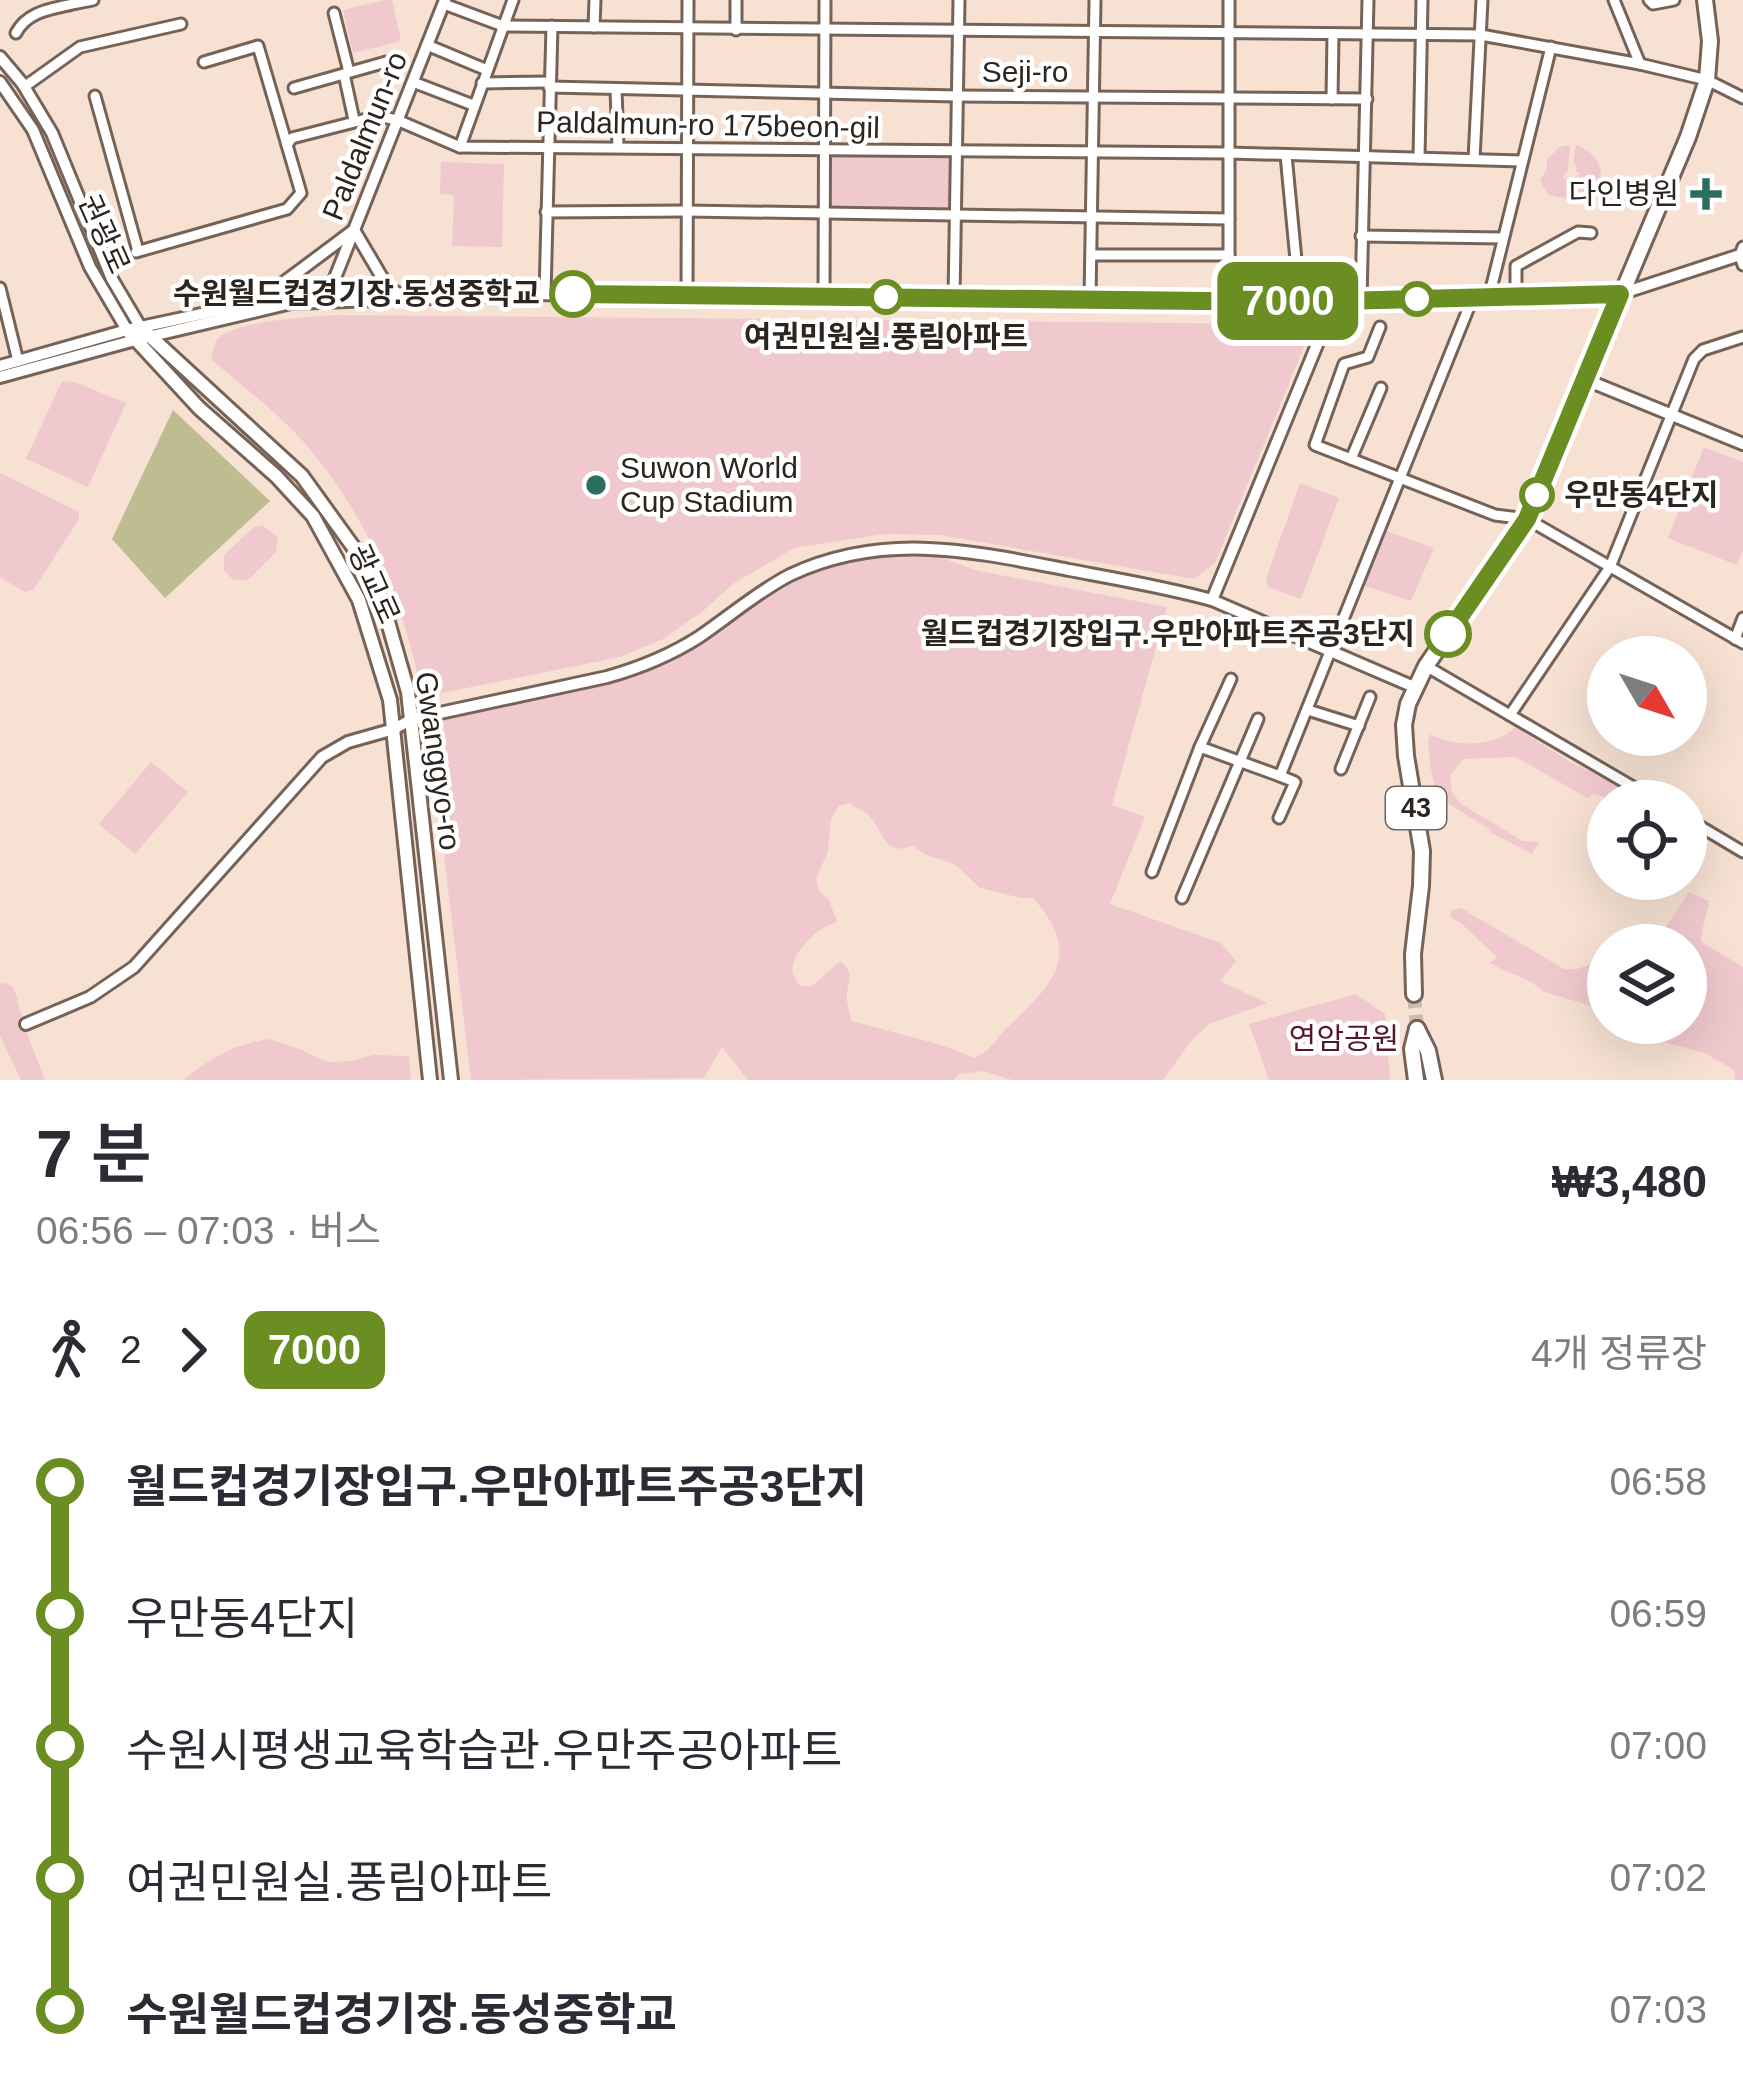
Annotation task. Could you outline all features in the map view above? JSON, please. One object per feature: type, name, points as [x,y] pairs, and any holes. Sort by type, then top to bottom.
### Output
[{"type":"main road","name":"43","points":[[1414,994],[1422,850],[1408,769],[1405,714],[1426,666],[1527,519],[1688,136],[1706,80],[1710,41],[1705,0]]},
{"type":"main road","name":"Gwanggyo-ro","points":[[138,334],[285,458],[359,555],[382,601],[412,718],[451,1080]]},
{"type":"main road","name":"광교로","points":[[138,334],[199,408],[313,516],[359,599],[390,700],[430,1080]]},
{"type":"main road","points":[[1415,1080],[1412,1049],[1417,1029],[1434,1080]]},
{"type":"street","points":[[16,33],[22,21],[38,13],[93,0]]},
{"type":"street","points":[[460,147],[513,0]]},
{"type":"street","points":[[594,27],[595,0]]},
{"type":"street","points":[[687,296],[688,0]]},
{"type":"street","points":[[736,0],[736,30]]},
{"type":"street","points":[[824,297],[825,0]]},
{"type":"street","name":"Seji-ro","points":[[954,298],[959,0]]},
{"type":"street","points":[[1090,299],[1095,0]]},
{"type":"street","points":[[1229,0],[1229,300]]},
{"type":"street","points":[[1361,300],[1368,0]]},
{"type":"street","points":[[1419,158],[1422,0]]},
{"type":"street","points":[[1474,159],[1482,0]]},
{"type":"street","points":[[1614,0],[1640,64]]},
{"type":"street","points":[[1649,0],[1653,4],[1674,0]]},
{"type":"street","points":[[445,2],[503,26],[1481,35],[1640,64],[1706,80],[1743,98]]},
{"type":"street","name":"Paldalmun-ro","points":[[328,296],[445,2]]},
{"type":"street","points":[[334,13],[354,120]]},
{"type":"street","points":[[24,87],[80,47],[181,24]]},
{"type":"street","points":[[545,294],[552,26]]},
{"type":"street","points":[[1332,99],[1333,34]]},
{"type":"street","points":[[427,45],[487,70]]},
{"type":"street","points":[[95,96],[137,252],[287,209],[301,193],[258,46],[204,62]]},
{"type":"street","points":[[1490,297],[1551,47]]},
{"type":"street","points":[[0,57],[52,134],[138,334]]},
{"type":"street","points":[[294,88],[386,62]]},
{"type":"street","points":[[0,68],[27,102],[63,165]]},
{"type":"street","name":"권광로","points":[[0,82],[22,111],[44,155],[90,267],[138,334]]},
{"type":"street","points":[[413,82],[473,105]]},
{"type":"street","points":[[482,83],[957,96]]},
{"type":"street","points":[[616,89],[617,147]]},
{"type":"street","name":"권광로","points":[[0,92],[44,155]]},
{"type":"street","name":"Seji-ro","points":[[957,96],[1367,99]]},
{"type":"street","points":[[287,145],[301,134],[354,120],[378,116],[398,120]]},
{"type":"street","name":"Paldalmun-ro 175beon-gil","points":[[398,120],[460,147],[956,151]]},
{"type":"street","points":[[956,151],[1522,161]]},
{"type":"street","points":[[1286,154],[1300,302]]},
{"type":"street","points":[[546,212],[1229,219]]},
{"type":"street","points":[[256,304],[354,230],[390,291]]},
{"type":"street","points":[[1516,296],[1516,266],[1578,232],[1591,233]]},
{"type":"street","points":[[1361,236],[1503,238]]},
{"type":"street","points":[[1092,255],[1229,255]]},
{"type":"street","points":[[0,377],[138,334],[290,295],[1336,302],[1620,294],[1742,255]]},
{"type":"street","points":[[0,288],[18,361]]},
{"type":"street","points":[[0,366],[328,296],[390,291],[422,297]]},
{"type":"street","points":[[1280,776],[1473,297]]},
{"type":"street","points":[[1212,600],[1336,302]]},
{"type":"street","points":[[1380,327],[1368,357],[1343,364],[1315,445],[1495,515],[1527,519],[1739,641],[1743,618]]},
{"type":"street","points":[[1510,715],[1610,567],[1694,359],[1703,350],[1743,337]]},
{"type":"street","points":[[1584,379],[1740,443],[1743,428]]},
{"type":"street","points":[[1351,459],[1381,388]]},
{"type":"street","points":[[26,1024],[90,997],[134,967],[322,757],[412,718],[637,668],[695,639],[784,579],[827,561],[878,549],[914,547],[982,553],[1212,600],[1414,687]]},
{"type":"street","points":[[1426,666],[1621,780]]},
{"type":"street","points":[[1152,872],[1231,679]]},
{"type":"street","points":[[1341,769],[1370,697]]},
{"type":"street","points":[[1308,710],[1359,726]]},
{"type":"street","points":[[1182,898],[1258,719]]},
{"type":"street","points":[[1200,748],[1294,782],[1279,818]]},
{"type":"street","points":[[1707,831],[1743,852]]},
{"type":"green space","points":[[392,0],[401,41],[353,53],[343,10]]},
{"type":"green space","points":[[1570,145],[1563,177],[1569,182],[1570,199],[1548,195],[1540,180],[1547,159]]},
{"type":"green space","points":[[1576,145],[1595,157],[1601,174],[1595,191],[1577,203],[1574,184],[1579,180],[1574,177],[1580,174],[1573,163]]},
{"type":"green space","points":[[829,155],[951,156],[950,210],[828,208]]},
{"type":"green space","points":[[441,162],[504,164],[502,247],[452,246],[454,195],[440,194]]},
{"type":"green space","points":[[338,315],[1295,324],[1309,335],[1215,563],[1194,579],[940,535],[851,539],[794,548],[733,584],[663,639],[620,657],[422,697],[395,597],[349,503],[297,435],[211,359],[216,341],[237,329]]},
{"type":"green space","points":[[62,381],[126,403],[88,487],[26,459]]},
{"type":"green space","points":[[1704,447],[1743,462],[1743,550],[1737,565],[1668,538]]},
{"type":"green space","points":[[0,473],[79,512],[33,590],[25,592],[0,577]]},
{"type":"green space","points":[[1300,483],[1339,498],[1301,599],[1268,587],[1266,579]]},
{"type":"green space","points":[[262,525],[278,537],[276,552],[248,580],[234,580],[224,571],[224,555]]},
{"type":"green space","points":[[1381,529],[1434,548],[1411,601],[1360,584]]},
{"type":"green space","points":[[939,557],[979,571],[1167,607],[1112,805],[1145,817],[1110,904],[1221,943],[1236,961],[1220,981],[1267,1003],[1209,1024],[1163,1080],[1012,1080],[984,1071],[959,1074],[954,1080],[748,1080],[722,1047],[704,1078],[471,1080],[430,738],[435,724],[445,716],[613,684],[673,662],[759,597],[793,577],[849,558]],"holes":[[[850,803],[874,821],[889,845],[913,846],[956,865],[980,888],[1033,898],[1057,936],[1057,968],[1049,982],[975,1058],[852,1021],[847,1000],[849,971],[840,961],[811,987],[799,985],[794,975],[795,958],[804,945],[837,922],[816,879],[828,851],[831,819],[839,806]]]},
{"type":"green space","points":[[1515,727],[1609,780],[1587,780],[1587,798],[1516,757],[1463,759],[1450,776],[1452,792],[1461,804],[1523,841],[1539,842],[1532,854],[1458,810],[1441,796],[1432,776],[1431,734],[1451,742],[1474,743],[1507,734]]},
{"type":"green space","points":[[151,762],[188,792],[135,854],[99,824]]},
{"type":"green space","points":[[1684,900],[1709,901],[1704,924],[1668,924]]},
{"type":"green space","points":[[1461,908],[1564,969],[1587,966],[1587,1005],[1545,992],[1489,963],[1497,957],[1451,918],[1451,911]]},
{"type":"green space","points":[[1707,946],[1743,967],[1743,1080],[1735,1080],[1734,1070],[1705,1053],[1670,1044],[1707,1044]]},
{"type":"green space","points":[[0,984],[14,988],[45,1080],[21,1080],[0,1036]]},
{"type":"green space","name":"연암공원","points":[[1356,994],[1385,1014],[1390,1080],[1269,1080],[1249,1024]]},
{"type":"green space","points":[[270,1039],[327,1062],[373,1055],[409,1056],[411,1080],[183,1080],[224,1053]]},
{"type":"shaded area","points":[[173,410],[270,501],[165,598],[112,539]]},
{"type":"tunnel","points":[[1414,994],[1417,1029]]},
{"type":"bus line","name":"7000","points":[[573,294],[1300,302],[1620,294],[1527,519],[1448,634]]},
{"type":"place","name":"다인병원","points":[[1706,194]]},
{"type":"place","name":"수원월드컵경기장.동성중학교","points":[[573,294]]},
{"type":"place","name":"여권민원실.풍림아파트","points":[[886,297]]},
{"type":"place","name":"Suwon World Cup Stadium","points":[[596,485]]},
{"type":"place","name":"우만동4단지","points":[[1537,495]]},
{"type":"place","name":"월드컵경기장입구.우만아파트주공3단지","points":[[1448,634]]}]
